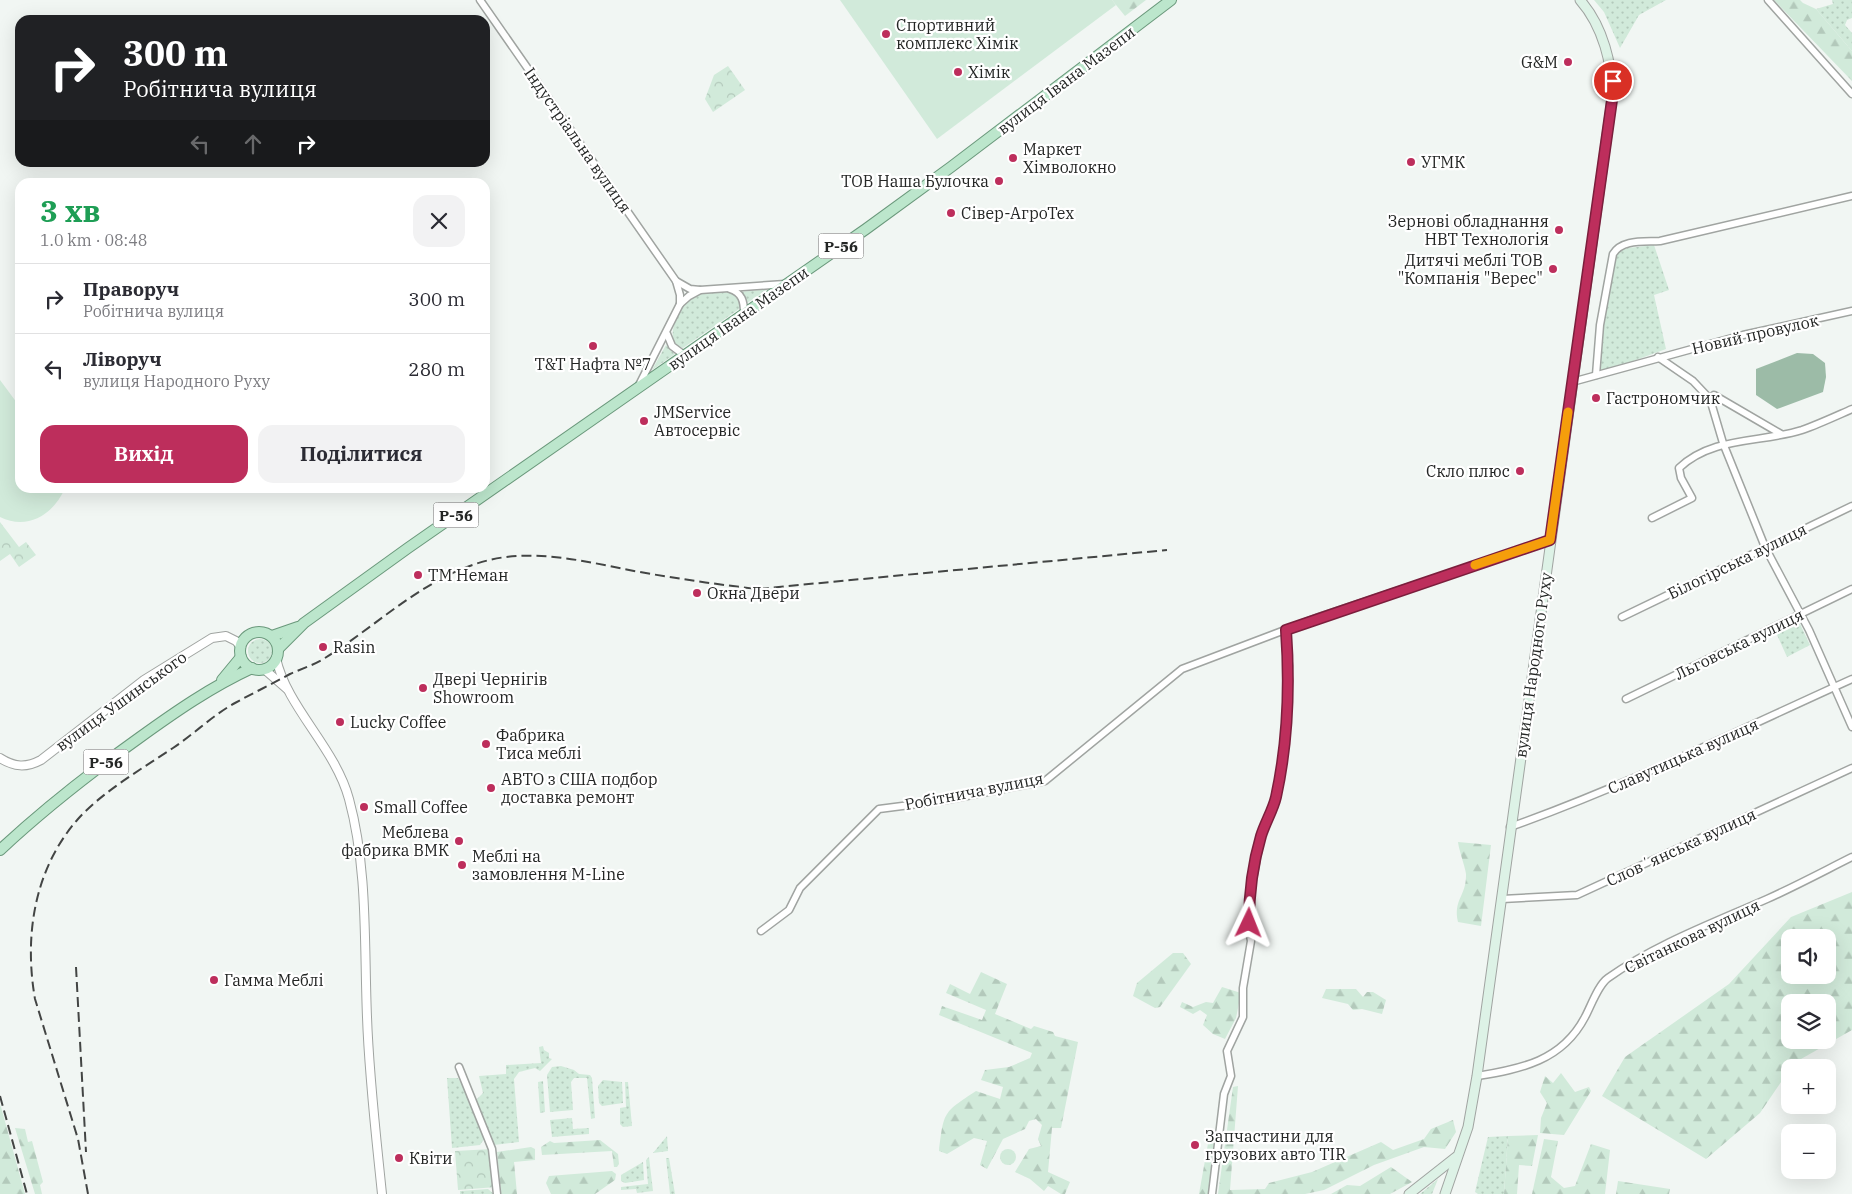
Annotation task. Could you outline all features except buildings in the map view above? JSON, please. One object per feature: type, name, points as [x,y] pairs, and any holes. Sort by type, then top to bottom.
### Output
[{"type":"main road","name":"вулиця Івана Мазепи","points":[[490,491],[952,167],[1171,0]]},
{"type":"main road","name":"вулиця Народного Руху","points":[[1446,1194],[1456,1157],[1468,1127],[1477,1076],[1612,100],[1613,81],[1599,30],[1580,0]]},
{"type":"main road","name":"вулиця Івана Мазепи","points":[[0,850],[69,789],[175,712],[220,683],[252,668],[264,668],[272,665],[277,654],[298,627],[487,493]]},
{"type":"main road","name":"вулиця Івана Мазепи","points":[[220,683],[241,652],[246,638],[254,633],[261,632],[272,636],[298,627]]},
{"type":"main road","points":[[272,636],[277,654]]},
{"type":"main road","points":[[241,652],[244,663],[252,668]]},
{"type":"main road","points":[[1409,1194],[1456,1157]]},
{"type":"street","name":"Індустріальна вулиця","points":[[480,0],[676,281],[680,295],[680,304]]},
{"type":"street","points":[[1768,0],[1852,94]]},
{"type":"street","points":[[1596,375],[1600,325],[1613,254],[1617,247],[1629,243],[1660,241],[1852,196]]},
{"type":"street","points":[[676,281],[690,289],[700,290],[786,284]]},
{"type":"street","points":[[727,288],[740,296],[744,302],[744,313]]},
{"type":"street","points":[[638,387],[667,334],[680,304],[700,290]]},
{"type":"street","name":"Новий провулок","points":[[1572,382],[1743,335],[1852,311]]},
{"type":"street","points":[[667,334],[672,346],[684,355]]},
{"type":"street","points":[[1658,357],[1693,381],[1710,399],[1723,444],[1765,547],[1800,613],[1852,727]]},
{"type":"street","points":[[1710,399],[1714,395],[1781,434]]},
{"type":"street","points":[[1652,518],[1692,498],[1681,478],[1679,468],[1687,461],[1723,444],[1802,430],[1852,409]]},
{"type":"street","name":"Білогірська вулиця","points":[[1622,617],[1852,506]]},
{"type":"street","name":"Робітнича вулиця","points":[[761,931],[789,910],[800,888],[879,809],[941,801],[1045,781],[1182,669],[1286,630],[1550,540]]},
{"type":"street","name":"Льговська вулиця","points":[[1626,699],[1852,589]]},
{"type":"street","points":[[1212,1194],[1224,1094],[1231,1076],[1227,1051],[1243,1017],[1243,988],[1251,941],[1249,900],[1261,836],[1276,799],[1286,747],[1288,666],[1286,630]]},
{"type":"street","name":"вулиця Ушинського","points":[[0,758],[14,766],[34,763],[40,760],[144,680],[212,638],[226,636],[236,641],[241,652]]},
{"type":"street","points":[[277,654],[289,691],[336,769],[348,797],[359,846],[368,1030],[382,1194]]},
{"type":"street","points":[[264,668],[289,691]]},
{"type":"street","name":"Славутицька вулиця","points":[[1510,827],[1582,801],[1656,769],[1852,679]]},
{"type":"street","name":"Словʼянська вулиця","points":[[1502,899],[1577,895],[1852,768]]},
{"type":"street","name":"Світанкова вулиця","points":[[1477,1076],[1520,1068],[1549,1056],[1570,1038],[1582,1024],[1605,979],[1648,954],[1852,857]]},
{"type":"street","points":[[459,1067],[492,1149],[497,1194]]},
{"type":"green space","name":"Хімік","points":[[840,0],[1112,0],[1116,5],[937,139]]},
{"type":"green space","points":[[1112,0],[1146,0],[1125,16]]},
{"type":"green space","points":[[1594,0],[1666,0],[1639,15],[1620,48],[1604,12]]},
{"type":"green space","points":[[1774,0],[1800,0],[1816,9],[1852,51],[1852,81]]},
{"type":"green space","points":[[1832,0],[1852,0],[1852,18],[1847,20],[1845,25],[1852,33],[1852,51],[1816,9],[1833,4]]},
{"type":"green space","points":[[728,66],[745,90],[713,112],[705,99],[714,75]]},
{"type":"green space","points":[[1654,245],[1669,290],[1654,295],[1666,349],[1614,368],[1598,371],[1604,316],[1615,257],[1620,249]]},
{"type":"green space","points":[[768,289],[747,303],[740,292]]},
{"type":"green space","points":[[715,291],[733,293],[741,303],[739,309],[683,348],[677,345],[673,333],[680,311],[695,296]]},
{"type":"green space","points":[[666,345],[675,354],[652,370]]},
{"type":"green space","points":[[0,380],[15,400],[15,493],[62,493],[54,505],[39,518],[20,522],[0,517]]},
{"type":"green space","points":[[0,522],[19,547],[26,542],[36,555],[19,567],[10,554],[0,561]]},
{"type":"green space","points":[[1795,620],[1800,624],[1810,645],[1787,657],[1774,628]]},
{"type":"green space","points":[[260,639],[265,640],[271,646],[271,656],[265,662],[260,663],[255,662],[249,656],[248,651],[249,646],[255,640]]},
{"type":"green space","points":[[1458,842],[1491,845],[1481,926],[1458,922],[1457,908],[1464,889],[1466,876]]},
{"type":"green space","points":[[1852,892],[1852,1030],[1836,1039],[1836,994],[1781,994],[1781,1049],[1819,1049],[1801,1059],[1781,1059],[1781,1082],[1760,1113],[1706,1159],[1602,1096],[1625,1057],[1729,984],[1791,917]]},
{"type":"green space","points":[[1173,953],[1183,953],[1191,964],[1160,1007],[1155,1008],[1133,996],[1137,983]]},
{"type":"green space","points":[[981,972],[1007,984],[995,1014],[1031,1029],[1034,1026],[1053,1032],[1055,1036],[1078,1042],[1061,1128],[1052,1128],[1048,1172],[1070,1182],[1065,1194],[1061,1194],[1048,1186],[1044,1191],[1030,1179],[1015,1172],[1029,1149],[1041,1146],[1038,1139],[1042,1125],[1036,1119],[1029,1121],[1025,1129],[1003,1139],[987,1169],[980,1165],[987,1141],[974,1138],[947,1154],[939,1151],[944,1120],[951,1109],[976,1091],[1000,1099],[1003,1087],[981,1080],[985,1070],[1009,1067],[1030,1058],[1032,1053],[939,1015],[942,1006],[982,1020],[986,1010],[946,993],[950,984],[970,994]]},
{"type":"green space","points":[[1222,987],[1241,993],[1236,1018],[1225,1039],[1213,1034],[1203,1025],[1207,1015],[1200,1010],[1193,1014],[1180,1007],[1182,1002],[1193,1007],[1206,1002],[1213,1003]]},
{"type":"green space","points":[[1326,989],[1356,989],[1363,997],[1367,992],[1373,992],[1386,1000],[1382,1014],[1362,1009],[1353,1010],[1348,1004],[1322,998]]},
{"type":"green space","points":[[543,1046],[544,1050],[549,1053],[549,1058],[552,1059],[540,1071],[535,1068],[519,1072],[514,1079],[519,1142],[494,1145],[476,1100],[483,1093],[479,1076],[506,1074],[506,1065],[541,1063],[539,1047]]},
{"type":"green space","points":[[561,1066],[574,1070],[579,1074],[590,1075],[592,1078],[595,1118],[591,1119],[587,1078],[574,1078],[571,1082],[573,1110],[550,1112],[547,1075],[552,1067]]},
{"type":"green space","points":[[1561,1073],[1575,1092],[1589,1087],[1591,1091],[1564,1135],[1540,1133],[1541,1118],[1547,1103],[1540,1092],[1545,1076],[1553,1083]]},
{"type":"green space","points":[[447,1078],[458,1078],[468,1094],[484,1139],[480,1145],[452,1148]]},
{"type":"green space","points":[[603,1080],[622,1082],[623,1103],[602,1106],[599,1103],[598,1086]]},
{"type":"green space","points":[[543,1081],[545,1112],[540,1113],[538,1082]]},
{"type":"green space","points":[[625,1082],[628,1082],[632,1126],[623,1127],[620,1124],[620,1108],[626,1107]]},
{"type":"green space","points":[[1238,1086],[1230,1190],[1265,1189],[1269,1183],[1312,1172],[1381,1142],[1393,1150],[1424,1139],[1431,1129],[1453,1120],[1456,1132],[1445,1149],[1424,1147],[1374,1165],[1324,1190],[1305,1194],[1218,1194],[1233,1087]]},
{"type":"green space","points":[[0,1105],[1,1107],[25,1194],[0,1194]]},
{"type":"green space","points":[[572,1118],[573,1129],[589,1128],[589,1134],[552,1137],[550,1120]]},
{"type":"green space","points":[[15,1128],[25,1129],[28,1142],[32,1141],[43,1182],[40,1185],[42,1194],[35,1194]]},
{"type":"green space","points":[[1538,1135],[1532,1166],[1519,1165],[1517,1194],[1504,1194],[1508,1136]]},
{"type":"green space","points":[[667,1136],[668,1151],[653,1153]]},
{"type":"green space","points":[[1508,1136],[1504,1194],[1478,1194],[1475,1192],[1488,1137]]},
{"type":"green space","points":[[1209,1138],[1216,1139],[1209,1194],[1199,1194]]},
{"type":"green space","points":[[1544,1139],[1558,1141],[1551,1177],[1564,1188],[1575,1186],[1591,1144],[1610,1150],[1605,1194],[1532,1194]]},
{"type":"green space","points":[[600,1140],[618,1154],[619,1164],[617,1167],[614,1167],[612,1151],[542,1155],[541,1147],[550,1141],[554,1143]]},
{"type":"green space","points":[[531,1147],[535,1149],[535,1160],[514,1162],[517,1194],[501,1194],[497,1152]]},
{"type":"green space","points":[[492,1149],[496,1187],[458,1190],[455,1151]]},
{"type":"green space","points":[[1008,1149],[1014,1151],[1016,1157],[1014,1163],[1008,1165],[1002,1163],[1000,1157],[1002,1151]]},
{"type":"green space","points":[[649,1157],[653,1191],[637,1193],[636,1189],[621,1190],[621,1187],[648,1184],[646,1160]]},
{"type":"green space","points":[[666,1158],[669,1158],[675,1194],[670,1194]]},
{"type":"green space","points":[[643,1162],[644,1180],[625,1183],[621,1181],[621,1175]]},
{"type":"green space","points":[[1391,1167],[1412,1182],[1390,1194],[1331,1194],[1347,1185],[1360,1186]]},
{"type":"green space","points":[[612,1171],[616,1174],[615,1180],[595,1194],[551,1194],[546,1183],[549,1176]]},
{"type":"green space","points":[[1438,1179],[1432,1194],[1420,1194]]},
{"type":"green space","points":[[1618,1181],[1670,1189],[1669,1194],[1616,1194]]},
{"type":"green space","points":[[488,1189],[494,1194],[460,1194],[460,1191]]},
{"type":"shaded area","points":[[1797,353],[1813,354],[1825,363],[1826,377],[1823,392],[1777,409],[1756,395],[1756,369]]},
{"type":"railway","points":[[88,1194],[78,1139],[35,999],[32,975],[32,928],[42,881],[51,859],[78,819],[111,790],[181,743],[227,708],[290,674],[325,658],[433,583],[480,562],[521,556],[568,559],[645,573],[757,589],[1167,550]]},
{"type":"railway","points":[[76,967],[86,1152]]},
{"type":"railway","points":[[0,1096],[27,1194]]},
{"type":"slow traffic","points":[[1475,565],[1550,540],[1568,412]]},
{"type":"place","name":"Спортивний комплекс Хімік","points":[[886,34]]},
{"type":"place","name":"G&M","points":[[1568,62]]},
{"type":"place","name":"Хімік","points":[[958,72]]},
{"type":"place","name":"Маркет Хімволокно","points":[[1013,158]]},
{"type":"place","name":"УГМК","points":[[1411,162]]},
{"type":"place","name":"ТОВ Наша Булочка","points":[[999,181]]},
{"type":"place","name":"Сівер-АгроТех","points":[[951,213]]},
{"type":"place","name":"Зернові обладнання НВТ Технологія","points":[[1559,230]]},
{"type":"place","name":"Дитячі меблі ТОВ \"Компанія \"Верес\"","points":[[1553,269]]},
{"type":"place","name":"Т&Т Нафта №7","points":[[593,346]]},
{"type":"place","name":"Гастрономчик","points":[[1596,398]]},
{"type":"place","name":"JMService Автосервіс","points":[[644,421]]},
{"type":"place","name":"Скло плюс","points":[[1520,471]]},
{"type":"place","name":"ТМ Неман","points":[[418,575]]},
{"type":"place","name":"Окна Двери","points":[[697,593]]},
{"type":"place","name":"Rasin","points":[[323,647]]},
{"type":"place","name":"Двері Чернігів Showroom","points":[[423,688]]},
{"type":"place","name":"Lucky Coffee","points":[[340,722]]},
{"type":"place","name":"Фабрика Тиса меблі","points":[[486,744]]},
{"type":"place","name":"АВТО з США подбор доставка ремонт","points":[[491,788]]},
{"type":"place","name":"Small Coffee","points":[[364,807]]},
{"type":"place","name":"Меблева фабрика ВМК","points":[[459,841]]},
{"type":"place","name":"Меблі на замовлення M-Line","points":[[462,865]]},
{"type":"place","name":"Гамма Меблі","points":[[214,980]]},
{"type":"place","name":"Запчастини для грузових авто TIR","points":[[1195,1145]]},
{"type":"place","name":"Квіти","points":[[399,1158]]},
{"type":"route","points":[[1249,923],[1249,900],[1261,836],[1276,799],[1286,747],[1288,666],[1286,630],[1319,617],[1550,540],[1612,100],[1613,81]]}]
